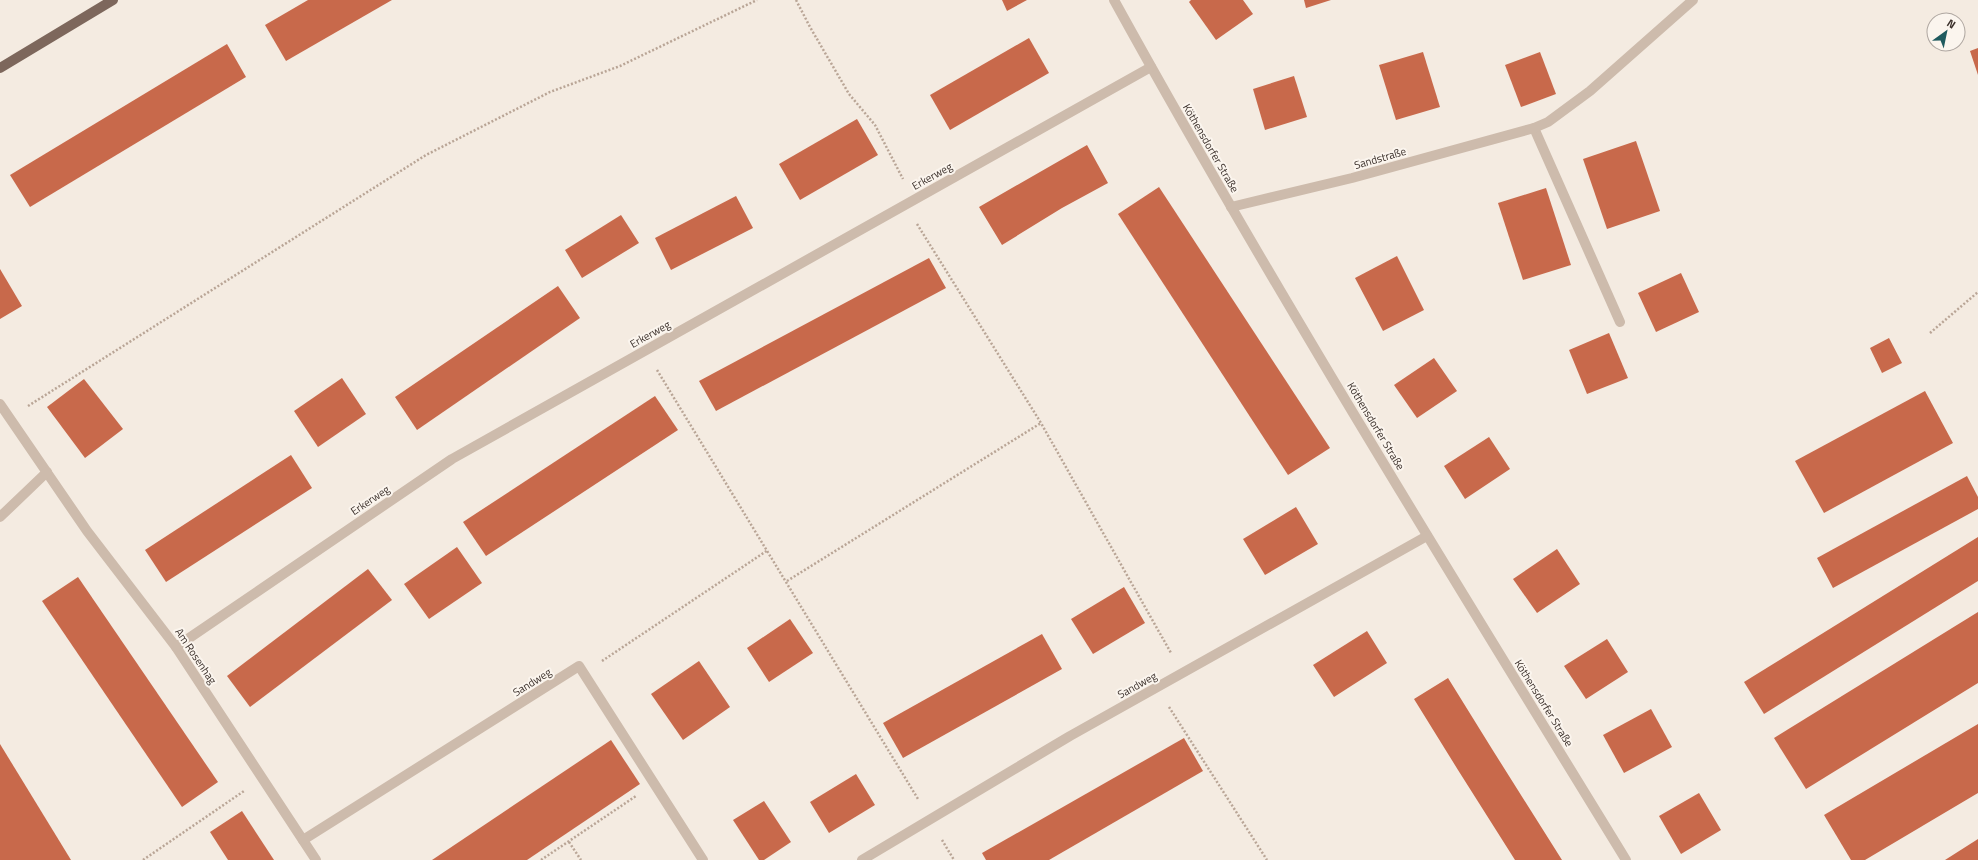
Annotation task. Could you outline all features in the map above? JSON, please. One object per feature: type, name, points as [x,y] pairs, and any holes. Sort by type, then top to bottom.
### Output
[{"type":"main road","points":[[0,68],[113,0]]},
{"type":"street","name":"Köthensdorfer Straße","points":[[1114,0],[1231,207],[1427,536],[1626,860]]},
{"type":"street","name":"Sandstraße","points":[[1231,207],[1352,178],[1534,128],[1548,122],[1590,91],[1693,0]]},
{"type":"street","name":"Erkerweg","points":[[176,647],[452,458],[1151,67]]},
{"type":"street","points":[[1534,128],[1620,322]]},
{"type":"street","name":"Am Rosenhag","points":[[0,404],[87,531],[176,647],[316,860]]},
{"type":"street","points":[[0,517],[47,472]]},
{"type":"street","name":"Sandweg","points":[[862,860],[1070,736],[1427,536]]},
{"type":"street","name":"Sandweg","points":[[303,840],[579,666],[703,860]]},
{"type":"path","points":[[9,418],[426,156],[550,92],[620,66],[757,0]]},
{"type":"path","points":[[796,0],[810,28],[850,94],[875,124],[910,202],[1041,423],[1183,674]]},
{"type":"path","points":[[1930,333],[1978,292]]},
{"type":"path","points":[[645,350],[787,581],[930,819]]},
{"type":"path","points":[[787,581],[1041,423]]},
{"type":"path","points":[[606,658],[768,550]]},
{"type":"path","points":[[1157,688],[1267,860]]},
{"type":"path","points":[[143,860],[262,779]]},
{"type":"path","points":[[541,860],[654,784]]},
{"type":"path","points":[[569,842],[581,860]]},
{"type":"building","points":[[308,0],[392,0],[286,61],[265,25]]},
{"type":"building","points":[[1002,0],[1027,0],[1007,11]]},
{"type":"building","points":[[1191,0],[1243,0],[1253,14],[1216,40],[1189,2]]},
{"type":"building","points":[[1304,0],[1331,0],[1306,8]]},
{"type":"building","points":[[1029,38],[1049,73],[950,130],[930,95]]},
{"type":"building","points":[[227,44],[246,77],[30,207],[10,175]]},
{"type":"building","points":[[1978,48],[1978,75],[1970,51]]},
{"type":"building","points":[[1423,52],[1440,107],[1396,120],[1379,65]]},
{"type":"building","points":[[1540,52],[1556,94],[1521,107],[1505,65]]},
{"type":"building","points":[[1294,76],[1307,117],[1265,130],[1253,89]]},
{"type":"building","points":[[857,119],[878,155],[800,200],[779,164]]},
{"type":"building","points":[[1636,141],[1660,211],[1607,229],[1583,159]]},
{"type":"building","points":[[1087,145],[1108,183],[1062,208],[1002,245],[979,207]]},
{"type":"building","points":[[1159,187],[1330,448],[1288,475],[1118,214]]},
{"type":"building","points":[[1546,188],[1571,265],[1523,280],[1498,203]]},
{"type":"building","points":[[736,196],[753,228],[671,270],[655,238]]},
{"type":"building","points":[[621,215],[639,243],[582,278],[565,250]]},
{"type":"building","points":[[1397,256],[1424,310],[1383,331],[1355,278]]},
{"type":"building","points":[[929,258],[946,288],[716,411],[699,381]]},
{"type":"building","points":[[0,269],[22,306],[0,319]]},
{"type":"building","points":[[1681,273],[1699,312],[1656,332],[1638,293]]},
{"type":"building","points":[[558,286],[580,318],[417,430],[395,397]]},
{"type":"building","points":[[1609,333],[1628,378],[1587,394],[1569,350]]},
{"type":"building","points":[[1889,338],[1902,363],[1882,373],[1870,348]]},
{"type":"building","points":[[1434,358],[1457,391],[1417,418],[1394,385]]},
{"type":"building","points":[[342,378],[366,414],[318,447],[294,411]]},
{"type":"building","points":[[84,379],[123,429],[85,458],[47,407]]},
{"type":"building","points":[[1925,391],[1953,443],[1824,513],[1795,461]]},
{"type":"building","points":[[655,396],[678,430],[486,556],[463,522]]},
{"type":"building","points":[[1489,437],[1510,469],[1465,499],[1444,466]]},
{"type":"building","points":[[291,455],[312,488],[166,582],[145,550]]},
{"type":"building","points":[[1967,476],[1978,497],[1978,509],[1833,588],[1817,558]]},
{"type":"building","points":[[1296,507],[1318,544],[1265,575],[1243,539]]},
{"type":"building","points":[[1978,537],[1978,581],[1764,714],[1744,682]]},
{"type":"building","points":[[457,547],[482,583],[429,619],[404,584]]},
{"type":"building","points":[[1557,549],[1580,584],[1537,613],[1513,579]]},
{"type":"building","points":[[368,569],[392,600],[250,707],[227,676]]},
{"type":"building","points":[[78,577],[218,782],[182,807],[42,601]]},
{"type":"building","points":[[1124,587],[1145,623],[1093,654],[1071,619]]},
{"type":"building","points":[[1978,612],[1978,683],[1806,789],[1774,738]]},
{"type":"building","points":[[790,619],[813,653],[769,682],[747,648]]},
{"type":"building","points":[[1367,631],[1387,663],[1334,697],[1313,665]]},
{"type":"building","points":[[1042,634],[1062,669],[903,758],[883,723]]},
{"type":"building","points":[[1607,639],[1628,672],[1586,699],[1564,666]]},
{"type":"building","points":[[699,661],[730,707],[683,740],[651,694]]},
{"type":"building","points":[[1448,678],[1562,860],[1515,860],[1458,770],[1414,699]]},
{"type":"building","points":[[1651,709],[1672,747],[1624,773],[1603,735]]},
{"type":"building","points":[[1978,724],[1978,793],[1865,860],[1851,860],[1824,815]]},
{"type":"building","points":[[1184,738],[1203,771],[1049,860],[986,860],[982,853]]},
{"type":"building","points":[[611,740],[640,784],[527,860],[432,860]]},
{"type":"building","points":[[0,744],[71,860],[0,860]]},
{"type":"building","points":[[856,774],[875,805],[829,833],[810,802]]},
{"type":"building","points":[[1699,793],[1721,830],[1681,854],[1659,816]]},
{"type":"building","points":[[764,801],[791,842],[764,860],[759,860],[733,820]]},
{"type":"building","points":[[242,811],[274,860],[228,860],[210,832]]},
{"type":"building","points":[[1978,839],[1978,860],[1945,860]]}]
